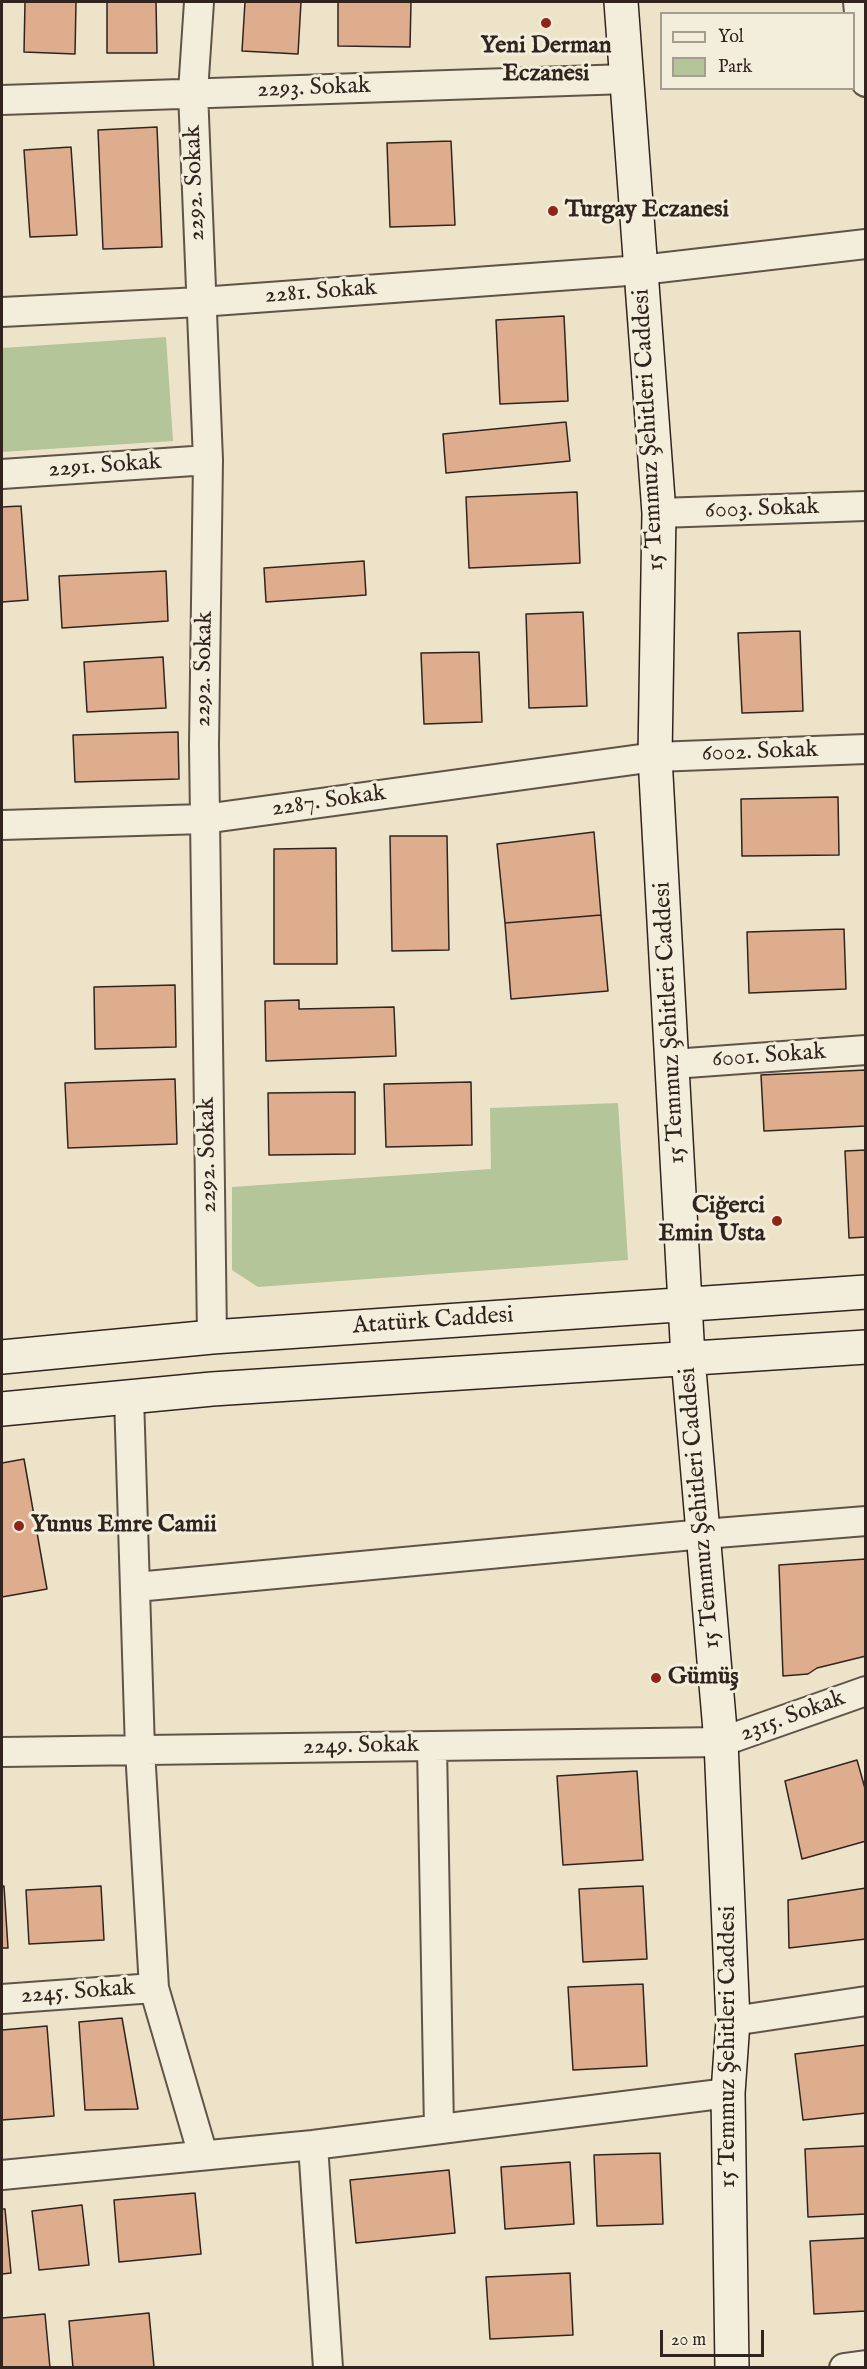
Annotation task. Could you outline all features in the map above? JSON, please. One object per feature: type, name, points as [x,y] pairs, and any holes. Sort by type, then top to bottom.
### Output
[{"type":"main road","name":"15 Temmuz Şehitleri Caddesi","points":[[621,2],[659,513],[656,758],[688,1359],[721,1742],[734,2021],[728,2093],[732,2367]]},
{"type":"main road","name":"Atatürk Caddesi","points":[[2,1357],[212,1337],[866,1292]]},
{"type":"main road","points":[[2,1409],[212,1389],[866,1347]]},
{"type":"street","name":"2292. Sokak","points":[[199,2],[193,92],[208,460],[204,819],[212,1337]]},
{"type":"street","points":[[858,2],[866,82]]},
{"type":"street","name":"2293. Sokak","points":[[2,100],[627,79]]},
{"type":"street","name":"2281. Sokak","points":[[2,312],[200,302],[641,270],[866,244]]},
{"type":"street","name":"2291. Sokak","points":[[2,474],[208,460]]},
{"type":"street","name":"6003. Sokak","points":[[659,513],[866,506]]},
{"type":"street","name":"6002. Sokak","points":[[656,758],[866,749]]},
{"type":"street","name":"2287. Sokak","points":[[2,825],[204,819],[656,758]]},
{"type":"street","name":"6001. Sokak","points":[[673,1064],[866,1050]]},
{"type":"street","points":[[129,1397],[140,1750],[154,1988],[203,2156]]},
{"type":"street","points":[[136,1587],[866,1521]]},
{"type":"street","name":"2315. Sokak","points":[[721,1742],[866,1691]]},
{"type":"street","name":"2249. Sokak","points":[[2,1752],[721,1742]]},
{"type":"street","points":[[432,1746],[439,2129]]},
{"type":"street","name":"2245. Sokak","points":[[2,1999],[154,1988]]},
{"type":"street","points":[[734,2021],[866,2001]]},
{"type":"street","points":[[2,2175],[313,2145],[728,2093]]},
{"type":"street","points":[[313,2145],[328,2367]]},
{"type":"street","points":[[844,2367],[866,2365]]},
{"type":"green space","points":[[166,337],[173,441],[2,452],[2,348]]},
{"type":"green space","points":[[618,1103],[628,1260],[258,1287],[232,1270],[232,1187],[491,1169],[490,1108]]},
{"type":"building","points":[[25,2],[76,2],[75,54],[24,52]]},
{"type":"building","points":[[107,2],[156,2],[157,53],[107,53]]},
{"type":"building","points":[[245,2],[301,2],[298,54],[242,51]]},
{"type":"building","points":[[338,2],[411,2],[410,47],[338,46]]},
{"type":"building","points":[[157,127],[162,247],[103,249],[98,130]]},
{"type":"building","points":[[451,141],[455,225],[390,227],[387,143]]},
{"type":"building","points":[[71,147],[77,235],[30,237],[24,150]]},
{"type":"building","points":[[564,316],[568,401],[500,404],[496,320]]},
{"type":"building","points":[[566,422],[570,461],[446,473],[443,434]]},
{"type":"building","points":[[577,492],[580,563],[469,568],[466,497]]},
{"type":"building","points":[[21,506],[28,600],[2,602],[2,507]]},
{"type":"building","points":[[364,561],[366,595],[266,602],[264,568]]},
{"type":"building","points":[[166,571],[168,621],[62,628],[59,576]]},
{"type":"building","points":[[583,612],[587,706],[529,708],[526,614]]},
{"type":"building","points":[[800,631],[803,711],[742,713],[738,633]]},
{"type":"building","points":[[479,652],[482,722],[424,724],[421,653]]},
{"type":"building","points":[[163,657],[166,708],[87,712],[84,662]]},
{"type":"building","points":[[178,732],[179,779],[75,782],[73,735]]},
{"type":"building","points":[[838,797],[839,855],[742,856],[741,799]]},
{"type":"building","points":[[594,832],[601,915],[505,923],[497,844]]},
{"type":"building","points":[[390,836],[447,836],[449,950],[392,951]]},
{"type":"building","points":[[336,848],[337,964],[274,964],[274,849]]},
{"type":"building","points":[[601,915],[608,991],[511,999],[505,923]]},
{"type":"building","points":[[844,929],[846,989],[749,993],[747,932]]},
{"type":"building","points":[[175,985],[176,1047],[95,1049],[94,987]]},
{"type":"building","points":[[299,1000],[299,1009],[394,1007],[396,1056],[266,1061],[265,1001]]},
{"type":"building","points":[[866,1070],[866,1126],[764,1131],[761,1075]]},
{"type":"building","points":[[175,1079],[177,1144],[68,1148],[65,1083]]},
{"type":"building","points":[[471,1082],[472,1145],[386,1147],[384,1084]]},
{"type":"building","points":[[355,1092],[355,1154],[269,1155],[268,1093]]},
{"type":"building","points":[[866,1150],[866,1237],[849,1238],[845,1151]]},
{"type":"building","name":"Yunus Emre Camii","points":[[24,1459],[47,1589],[2,1597],[2,1463]]},
{"type":"building","points":[[866,1559],[866,1656],[817,1668],[808,1674],[783,1676],[779,1565]]},
{"type":"building","points":[[857,1760],[866,1792],[866,1841],[802,1859],[785,1781]]},
{"type":"building","points":[[637,1771],[643,1860],[563,1865],[557,1776]]},
{"type":"building","points":[[4,1886],[8,1948],[2,1948],[2,1887]]},
{"type":"building","points":[[101,1886],[104,1940],[29,1944],[26,1890]]},
{"type":"building","points":[[643,1886],[647,1959],[583,1962],[579,1889]]},
{"type":"building","points":[[866,1888],[866,1939],[789,1948],[788,1900]]},
{"type":"building","points":[[643,1984],[647,2066],[573,2070],[568,1987]]},
{"type":"building","points":[[122,2018],[138,2109],[85,2110],[79,2022]]},
{"type":"building","points":[[47,2026],[54,2116],[2,2120],[2,2030]]},
{"type":"building","points":[[866,2045],[866,2113],[803,2120],[795,2054]]},
{"type":"building","points":[[866,2146],[866,2214],[808,2217],[805,2149]]},
{"type":"building","points":[[660,2153],[663,2224],[597,2226],[594,2155]]},
{"type":"building","points":[[570,2162],[574,2224],[505,2229],[501,2167]]},
{"type":"building","points":[[449,2170],[455,2233],[356,2243],[350,2180]]},
{"type":"building","points":[[195,2193],[201,2254],[119,2262],[114,2200]]},
{"type":"building","points":[[82,2205],[89,2265],[39,2270],[32,2211]]},
{"type":"building","points":[[2,2209],[5,2209],[11,2273],[2,2274]]},
{"type":"building","points":[[866,2238],[866,2311],[814,2314],[810,2241]]},
{"type":"building","points":[[570,2273],[573,2335],[490,2339],[486,2277]]},
{"type":"building","points":[[149,2313],[154,2367],[73,2368],[69,2321]]},
{"type":"building","points":[[45,2314],[50,2368],[2,2368],[2,2318]]},
{"type":"place","name":"Yeni Derman Eczanesi","points":[[546,23]]},
{"type":"place","name":"Turgay Eczanesi","points":[[553,211]]},
{"type":"place","name":"Ciğerci Emin Usta","points":[[777,1221]]},
{"type":"place","name":"Yunus Emre Camii","points":[[19,1526]]},
{"type":"place","name":"Gümüş","points":[[656,1678]]}]
